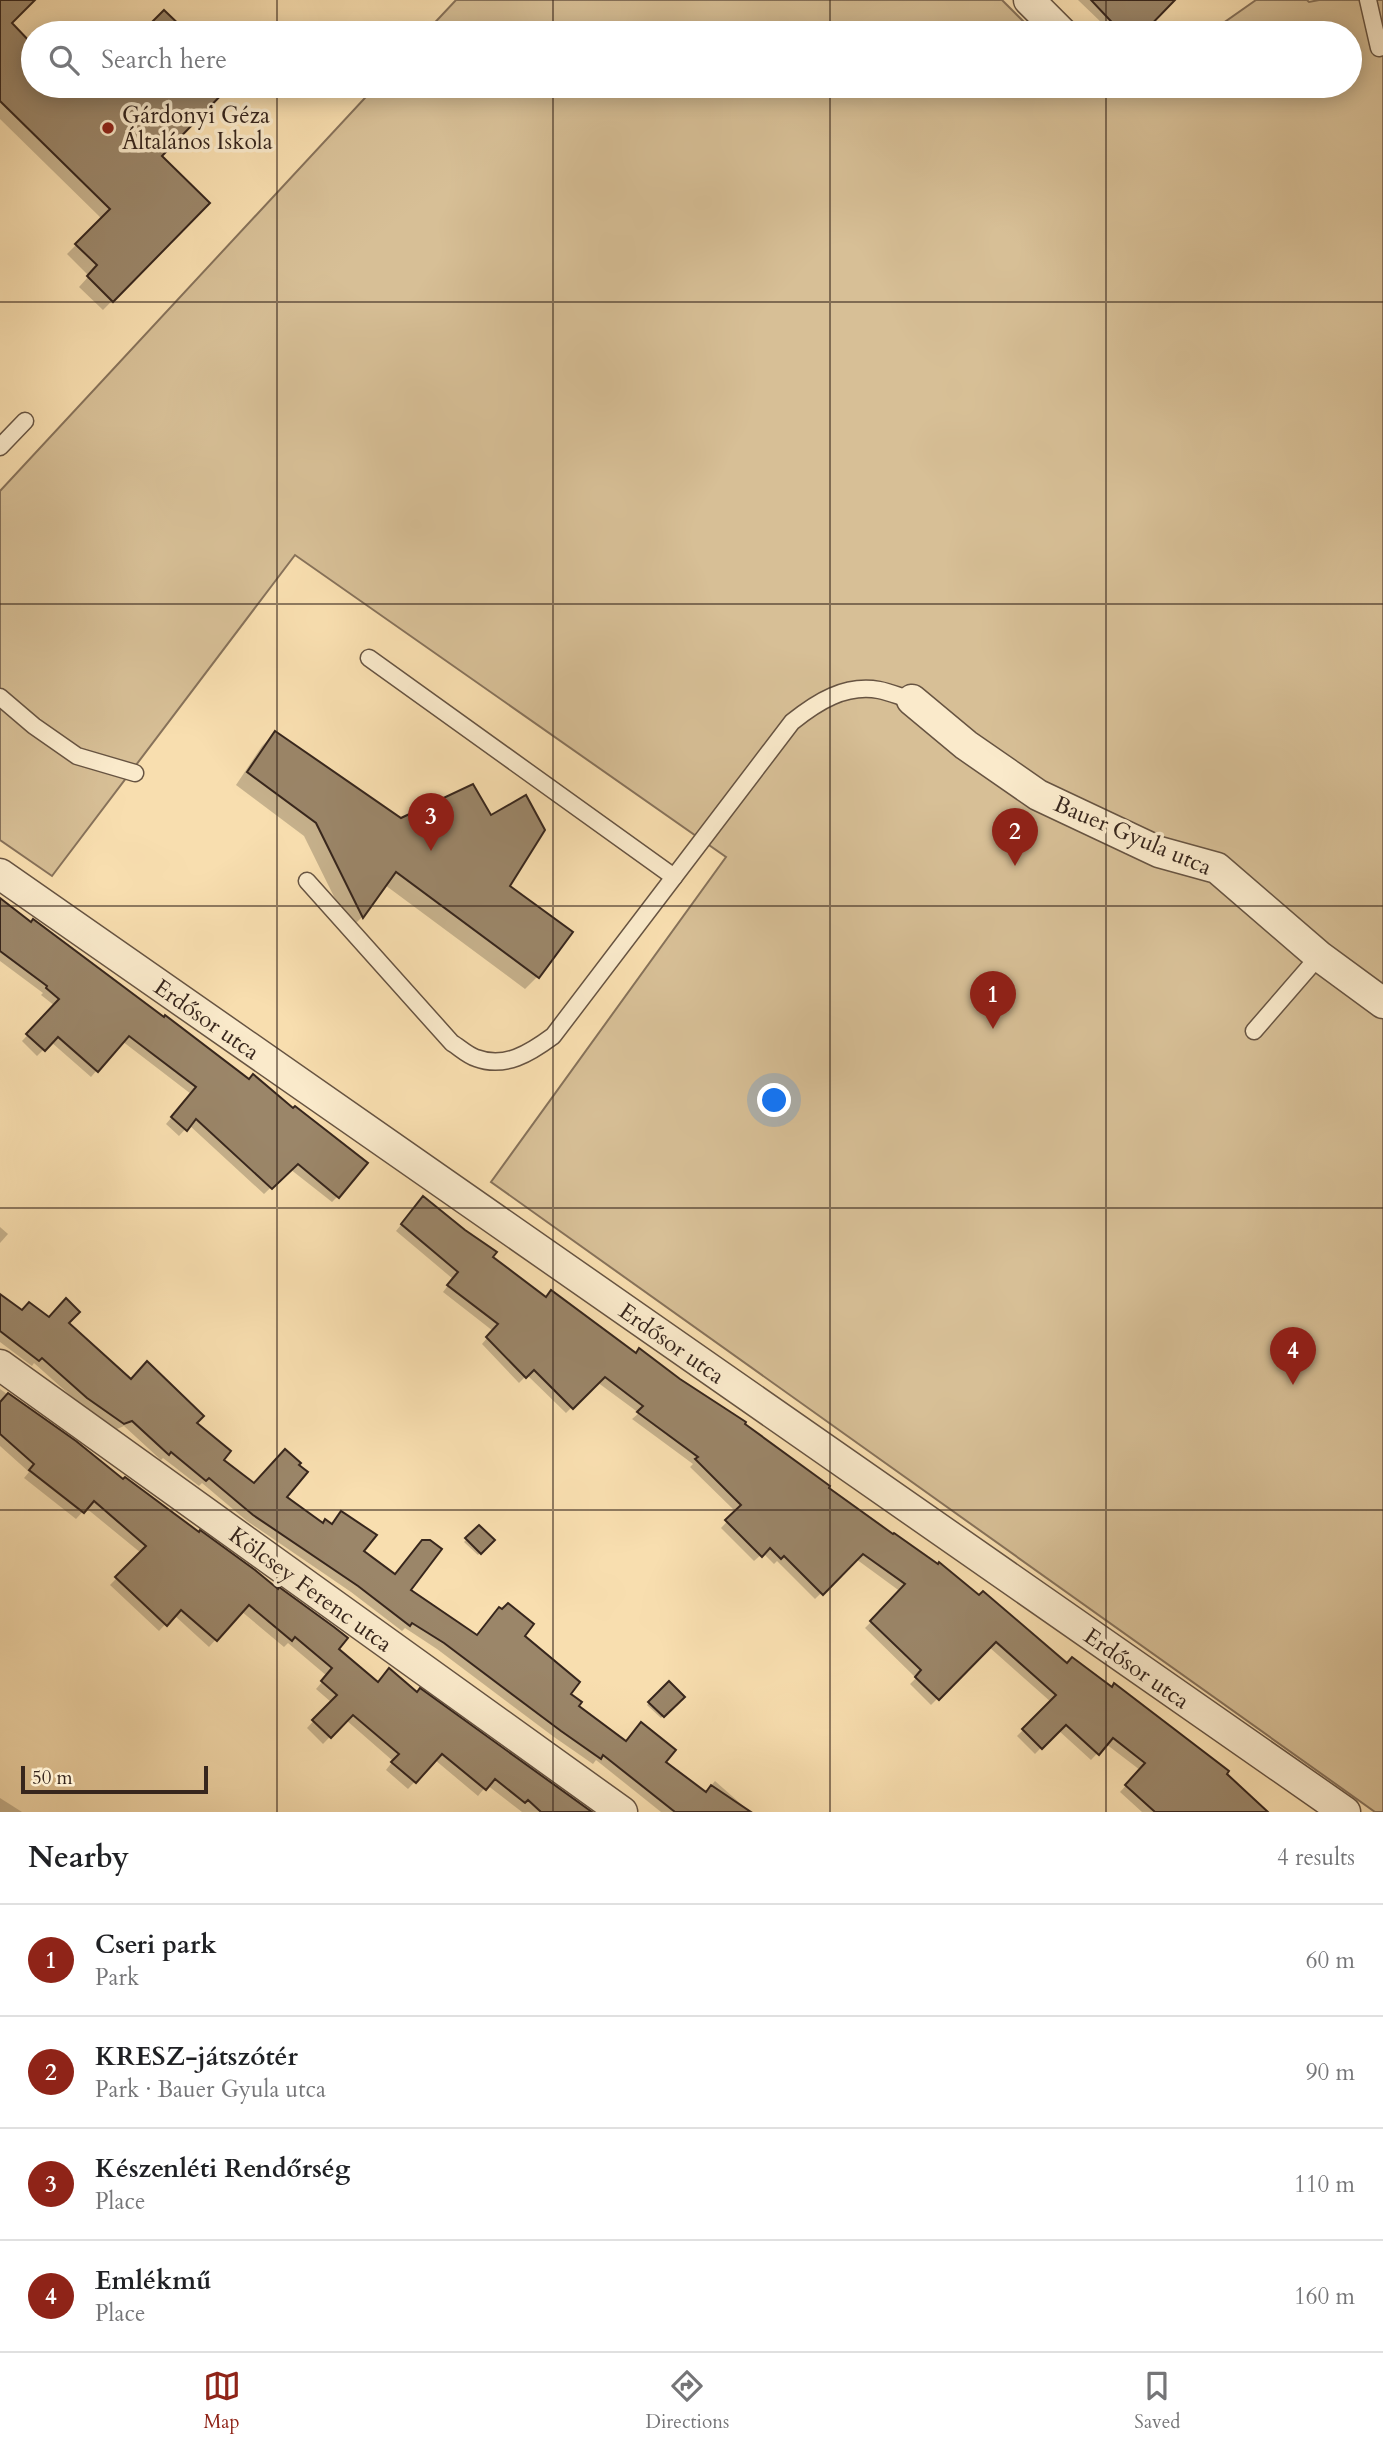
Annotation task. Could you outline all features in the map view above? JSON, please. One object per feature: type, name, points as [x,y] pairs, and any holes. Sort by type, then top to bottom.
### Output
[{"type":"street","points":[[1029,0],[1050,21]]},
{"type":"street","name":"Bauer Gyula utca","points":[[912,700],[966,745],[1038,795],[1159,852],[1217,869],[1319,956],[1383,1003]]},
{"type":"street","name":"Erdősor utca","points":[[0,874],[1345,1812]]},
{"type":"street","name":"Kölcsey Ferenc utca","points":[[0,1365],[622,1812]]},
{"type":"lane","points":[[1368,0],[1379,48]]},
{"type":"lane","points":[[0,447],[25,421]]},
{"type":"lane","points":[[369,659],[674,877]]},
{"type":"lane","points":[[307,881],[452,1042],[475,1058],[501,1062],[528,1054],[553,1036],[792,722],[816,702],[845,691],[878,689],[912,700]]},
{"type":"lane","points":[[0,696],[34,726],[77,756],[135,773]]},
{"type":"lane","points":[[1255,1031],[1319,956]]},
{"type":"shaded area","points":[[456,0],[1002,0],[1023,21],[436,21]]},
{"type":"shaded area","points":[[1256,0],[1383,0],[1383,1812],[1375,1812],[491,1182],[726,857],[295,555],[52,876],[0,840],[0,491],[365,98],[1362,98],[1362,21],[1226,21]]},
{"type":"building","name":"Gárdonyi Géza Általános Iskola","points":[[0,0],[35,0],[12,23],[21,32],[21,98],[218,98],[162,156],[210,203],[113,302],[87,276],[97,265],[75,244],[110,209],[0,101]]},
{"type":"building","points":[[1091,0],[1175,0],[1155,21],[1111,21]]},
{"type":"building","points":[[164,10],[175,21],[153,21]]},
{"type":"building","points":[[275,731],[401,818],[473,784],[491,815],[526,795],[545,830],[510,886],[573,932],[539,978],[396,872],[363,918],[316,823],[247,772]]},
{"type":"building","points":[[0,898],[31,922],[33,919],[249,1079],[253,1074],[293,1108],[295,1106],[368,1163],[339,1198],[298,1164],[272,1189],[196,1119],[187,1131],[171,1117],[196,1087],[129,1036],[98,1072],[58,1037],[45,1051],[26,1034],[59,999],[47,986],[0,951]]},
{"type":"building","points":[[423,1196],[497,1252],[493,1257],[546,1297],[551,1290],[636,1353],[639,1348],[680,1379],[746,1422],[745,1424],[830,1486],[829,1488],[893,1534],[938,1564],[939,1562],[979,1595],[983,1591],[1067,1663],[1072,1657],[1112,1687],[1114,1683],[1229,1771],[1227,1774],[1268,1812],[1155,1812],[1125,1785],[1145,1763],[1113,1738],[1099,1755],[1066,1725],[1042,1749],[1022,1729],[1056,1695],[996,1642],[939,1700],[915,1677],[921,1670],[870,1621],[905,1584],[863,1554],[823,1595],[784,1556],[781,1559],[770,1548],[762,1557],[725,1520],[741,1505],[695,1459],[698,1457],[637,1412],[643,1406],[605,1377],[573,1409],[534,1370],[526,1378],[486,1337],[498,1324],[447,1285],[458,1272],[401,1224]]},
{"type":"building","points":[[0,1294],[22,1310],[29,1302],[49,1317],[66,1298],[80,1312],[69,1323],[131,1379],[147,1361],[204,1416],[197,1423],[231,1451],[224,1460],[254,1483],[285,1449],[308,1472],[287,1497],[323,1523],[325,1519],[332,1524],[341,1511],[377,1535],[364,1551],[395,1574],[422,1540],[430,1540],[442,1549],[411,1590],[477,1635],[499,1607],[502,1609],[508,1603],[534,1624],[525,1636],[580,1682],[571,1694],[582,1702],[579,1706],[626,1741],[641,1722],[676,1750],[666,1762],[706,1792],[711,1785],[751,1812],[675,1812],[603,1755],[601,1759],[444,1643],[412,1623],[410,1626],[358,1586],[253,1515],[209,1478],[206,1481],[171,1452],[169,1455],[132,1421],[124,1424],[87,1398],[42,1358],[39,1361],[0,1331]]},
{"type":"building","points":[[8,1393],[76,1441],[123,1479],[125,1477],[334,1627],[348,1638],[339,1649],[378,1682],[389,1668],[417,1692],[420,1688],[592,1812],[541,1812],[528,1800],[525,1803],[495,1779],[486,1790],[442,1754],[416,1783],[391,1762],[399,1754],[353,1715],[331,1738],[312,1720],[337,1695],[321,1681],[332,1668],[295,1637],[292,1641],[249,1605],[217,1641],[181,1610],[167,1626],[115,1577],[146,1546],[94,1501],[84,1513],[29,1470],[34,1464],[0,1434],[0,1402]]},
{"type":"building","points":[[479,1525],[495,1540],[481,1554],[465,1538]]},
{"type":"building","points":[[669,1681],[685,1697],[664,1717],[648,1702]]},
{"type":"place","name":"Gárdonyi Géza Általános Iskola","points":[[108,128]]},
{"type":"place","name":"Készenléti Rendőrség","points":[[431,851]]},
{"type":"place","name":"KRESZ-játszótér","points":[[1015,866]]},
{"type":"place","name":"Cseri park","points":[[993,1029]]},
{"type":"place","name":"Emlékmű","points":[[1293,1385]]}]
